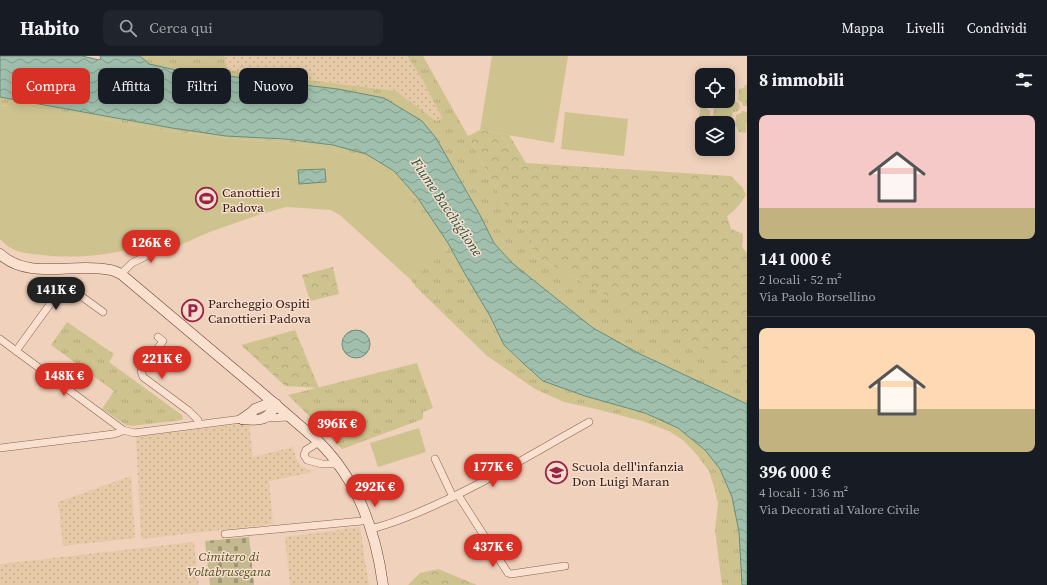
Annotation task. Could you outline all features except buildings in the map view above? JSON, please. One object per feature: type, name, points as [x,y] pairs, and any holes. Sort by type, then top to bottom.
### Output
[{"type":"street","points":[[121,274],[132,263],[171,244]]},
{"type":"street","points":[[0,255],[14,264],[25,267],[54,269],[99,268],[111,270],[121,274],[274,403],[319,442],[338,464],[356,492],[374,541],[382,585]]},
{"type":"street","points":[[16,350],[61,289],[70,288],[103,312]]},
{"type":"street","points":[[158,337],[163,341],[141,371],[143,377],[189,411],[198,420],[198,424]]},
{"type":"street","points":[[0,339],[123,430],[134,433],[242,419],[252,420],[290,417]]},
{"type":"street","points":[[242,419],[255,408],[257,395],[254,386]]},
{"type":"street","points":[[255,408],[274,403]]},
{"type":"street","points":[[266,418],[271,415],[274,403]]},
{"type":"street","points":[[225,534],[347,523],[369,524],[415,514],[500,473],[589,422]]},
{"type":"street","points":[[0,448],[114,434],[123,430]]},
{"type":"street","points":[[319,442],[306,450],[304,455],[307,460],[322,464],[338,464]]},
{"type":"street","points":[[435,459],[455,496],[508,573],[511,574],[565,566]]},
{"type":"shaded area","points":[[224,56],[407,56],[421,77],[442,118],[436,121],[396,91],[308,80],[308,68],[239,68],[239,71],[231,70],[231,68],[227,68]]},
{"type":"shaded area","points":[[249,423],[253,457],[293,447],[296,458],[301,466],[313,472],[269,481],[273,524],[141,539],[136,437]]},
{"type":"shaded area","points":[[131,476],[135,538],[63,546],[58,502]]},
{"type":"shaded area","points":[[360,527],[369,585],[290,585],[285,537]]},
{"type":"shaded area","points":[[194,542],[199,585],[0,585],[0,564]]},
{"type":"green space","points":[[140,56],[224,56],[227,68],[172,69],[149,64]]},
{"type":"green space","points":[[407,56],[423,56],[514,222],[532,237],[533,255],[731,363],[747,375],[747,404],[640,354],[593,328],[512,263],[494,243],[480,215],[436,138],[422,121],[338,89],[308,85],[308,80],[396,91],[436,121],[442,118],[421,77]]},
{"type":"green space","points":[[492,56],[568,56],[554,143],[480,130]]},
{"type":"green space","points":[[231,70],[239,71],[239,77],[231,76]]},
{"type":"green space","points":[[745,85],[747,85],[747,106],[743,106],[742,102],[738,100],[739,89],[744,88]]},
{"type":"green space","points":[[0,97],[12,99],[12,104],[39,104],[172,128],[333,145],[366,154],[394,171],[417,197],[448,243],[490,316],[504,345],[524,364],[543,381],[585,396],[645,413],[678,428],[705,450],[720,469],[732,497],[739,532],[742,585],[722,585],[715,530],[718,504],[709,471],[697,455],[684,441],[669,431],[642,421],[564,402],[535,389],[486,355],[416,287],[411,280],[447,250],[364,158],[332,150],[282,142],[239,139],[160,130],[64,112],[0,105]]},
{"type":"green space","points":[[735,101],[739,103],[740,108],[738,111],[733,112],[732,116],[713,116],[714,109],[713,108],[735,108]]},
{"type":"green space","name":"Canottieri Padova","points":[[0,105],[64,112],[160,130],[239,139],[282,142],[332,150],[364,158],[388,173],[406,192],[447,251],[411,280],[341,216],[331,210],[286,207],[207,233],[174,248],[168,238],[137,248],[90,256],[58,256],[29,254],[17,251],[9,247],[0,239]]},
{"type":"green space","points":[[700,108],[707,108],[710,111],[710,116],[699,116]]},
{"type":"green space","points":[[742,111],[747,112],[746,133],[739,132],[735,126],[736,115]]},
{"type":"green space","points":[[565,112],[628,119],[624,156],[561,149]]},
{"type":"green space","points":[[480,130],[509,135],[526,163],[731,176],[742,187],[746,195],[738,207],[727,216],[731,229],[743,234],[742,247],[747,253],[747,375],[730,363],[533,255],[532,237],[514,222],[468,136]]},
{"type":"green space","points":[[333,267],[339,294],[310,301],[302,275]]},
{"type":"green space","points":[[67,322],[114,354],[109,362],[182,415],[182,420],[132,426],[126,425],[102,409],[114,391],[51,345]]},
{"type":"green space","points":[[295,330],[319,388],[285,386],[241,345]]},
{"type":"green space","points":[[417,363],[433,408],[423,412],[423,419],[342,449],[288,395]]},
{"type":"green space","points":[[419,428],[426,452],[378,467],[370,443]]},
{"type":"green space","name":"Cimitero di Voltabrusegana","points":[[249,537],[254,585],[210,585],[205,541]]},
{"type":"green space","points":[[438,569],[477,585],[408,585],[420,573]]},
{"type":"water","name":"Fiume Bacchiglione","points":[[0,56],[82,56],[99,60],[101,58],[100,56],[140,56],[149,64],[172,69],[172,104],[231,104],[231,76],[239,77],[239,104],[308,104],[308,85],[338,89],[384,98],[422,121],[436,138],[480,215],[494,243],[512,263],[593,328],[640,354],[747,404],[747,585],[742,585],[739,532],[732,497],[720,469],[705,450],[678,428],[645,413],[585,396],[543,381],[524,364],[504,345],[490,316],[448,243],[417,197],[394,171],[366,154],[333,145],[284,139],[226,136],[172,128],[39,104],[90,104],[90,68],[12,68],[12,99],[0,97]]},
{"type":"water","points":[[325,169],[326,182],[299,184],[298,170]]},
{"type":"water","points":[[356,330],[366,334],[370,344],[366,354],[356,358],[346,354],[342,344],[346,334]]},
{"type":"place","name":"Canottieri Padova","points":[[206,199]]},
{"type":"place","name":"Parcheggio Ospiti Canottieri Padova","points":[[193,310]]},
{"type":"place","name":"Scuola dell'infanzia Don Luigi Maran","points":[[556,473]]}]
